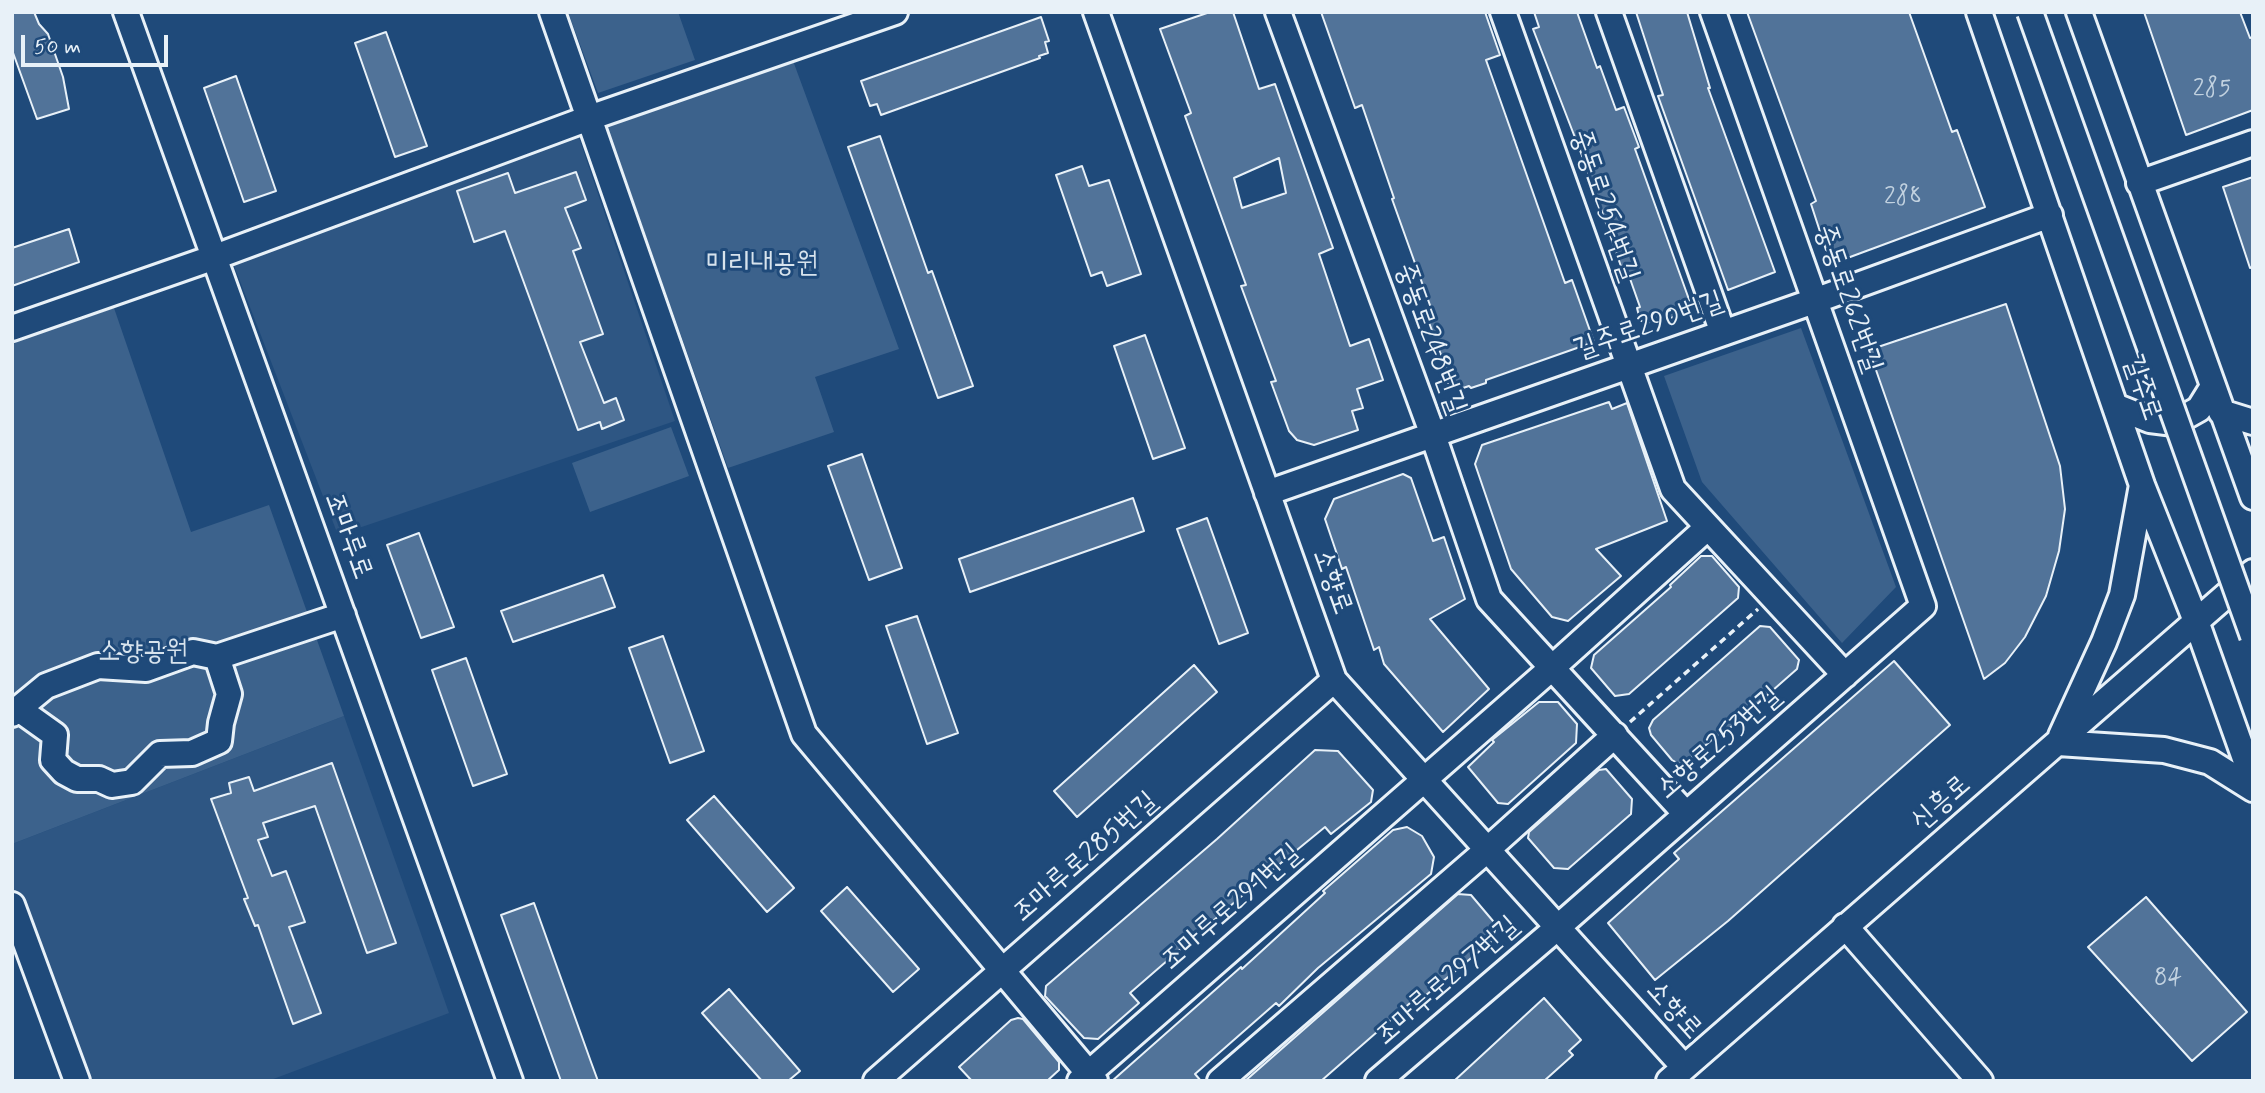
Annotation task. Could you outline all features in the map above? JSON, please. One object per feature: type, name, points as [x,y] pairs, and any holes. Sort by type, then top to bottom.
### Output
[{"type":"street","name":"조마루로","points":[[126,12],[510,1081]]},
{"type":"street","points":[[552,12],[804,734],[1003,970],[1088,1078]]},
{"type":"street","points":[[12,328],[215,257],[589,118],[895,12]]},
{"type":"street","name":"소향로","points":[[1096,12],[1334,680],[1557,928],[1676,1074]]},
{"type":"street","name":"중동로248번길","points":[[1278,12],[1433,435],[1489,599],[1686,814]]},
{"type":"street","name":"중동로254번길","points":[[1503,12],[1673,489],[1845,675]]},
{"type":"street","points":[[1609,12],[1723,333]]},
{"type":"street","name":"중동로262번길","points":[[1713,12],[1923,606]]},
{"type":"street","name":"길주로","points":[[1979,12],[2142,485],[2196,621],[2253,781]]},
{"type":"street","name":"길주로","points":[[2030,12],[2253,636]]},
{"type":"street","points":[[2079,12],[2253,496]]},
{"type":"street","points":[[2139,183],[2253,143]]},
{"type":"street","name":"길주로290번길","points":[[1267,493],[1817,300],[2050,215]]},
{"type":"street","points":[[2117,407],[2150,421],[2174,423],[2199,409],[2212,388]]},
{"type":"street","points":[[2221,412],[2253,422]]},
{"type":"street","points":[[2142,485],[2122,595],[2058,744],[2164,750],[2210,762],[2253,789]]},
{"type":"street","points":[[1423,779],[1553,667],[1708,527]]},
{"type":"street","name":"신흥로","points":[[1676,1074],[2253,572]]},
{"type":"street","name":"소향로253번길","points":[[1557,928],[1923,606]]},
{"type":"street","points":[[217,657],[229,694],[219,741],[192,753],[160,754],[132,782],[112,785],[99,779],[77,779],[64,772],[53,761],[55,735],[16,712],[46,686],[98,666],[146,669],[192,652],[217,657],[343,615]]},
{"type":"street","name":"조마루로285번길","points":[[876,1081],[1334,680]]},
{"type":"street","points":[[1220,1081],[1615,735]]},
{"type":"street","name":"조마루로291번길","points":[[1088,1078],[1423,779]]},
{"type":"street","points":[[12,905],[77,1081]]},
{"type":"street","points":[[1845,926],[1980,1081]]},
{"type":"street","name":"조마루로297번길","points":[[1378,1081],[1557,928]]},
{"type":"path","points":[[1615,735],[1772,596]]},
{"type":"shaded area","points":[[578,135],[675,421],[338,535],[233,263]]},
{"type":"shaded area","points":[[344,716],[449,1013],[268,1081],[77,1081],[12,905],[12,844]]},
{"type":"green space","points":[[568,12],[678,12],[695,60],[598,93]]},
{"type":"green space","name":"미리내공원","points":[[792,58],[899,349],[815,377],[834,432],[728,468],[605,121]]},
{"type":"green space","name":"소향공원","points":[[114,308],[191,532],[269,505],[344,716],[12,844],[12,343]]},
{"type":"green space","points":[[1801,328],[1896,587],[1842,643],[1702,482],[1664,376]]},
{"type":"green space","points":[[671,427],[689,476],[590,512],[572,463]]},
{"type":"building","points":[[12,12],[34,12],[39,24],[48,34],[63,77],[69,109],[37,119],[12,50]]},
{"type":"building","points":[[1210,12],[1233,12],[1259,89],[1275,84],[1333,248],[1319,254],[1350,346],[1369,339],[1383,380],[1357,389],[1363,408],[1352,411],[1358,430],[1314,445],[1297,440],[1289,431],[1271,382],[1276,381],[1241,286],[1246,285],[1185,116],[1191,113],[1160,29]],"holes":[[[1279,158],[1286,193],[1242,208],[1234,178]]]},
{"type":"building","points":[[1321,12],[1485,12],[1500,55],[1486,60],[1565,283],[1572,280],[1594,342],[1486,380],[1486,383],[1471,388],[1469,386],[1460,389],[1448,383],[1444,372],[1447,371],[1424,309],[1431,308],[1392,199],[1394,198],[1362,105],[1355,108]]},
{"type":"building","points":[[1534,12],[1577,12],[1597,68],[1600,66],[1616,110],[1624,107],[1639,147],[1635,149],[1691,305],[1686,313],[1662,321],[1661,319],[1646,323],[1640,320],[1637,308],[1640,307],[1628,273],[1624,275],[1586,166],[1533,29],[1539,27]]},
{"type":"building","points":[[1636,12],[1687,12],[1708,88],[1775,272],[1728,290],[1658,96],[1663,95]]},
{"type":"building","points":[[1747,12],[1909,12],[1952,132],[1957,130],[1985,207],[1842,260],[1826,250],[1811,204],[1816,201]]},
{"type":"building","points":[[2144,12],[2240,12],[2250,38],[2253,37],[2253,110],[2186,135]]},
{"type":"building","points":[[1041,17],[1049,41],[1045,42],[1048,53],[1039,56],[1040,58],[881,115],[877,104],[870,106],[861,81]]},
{"type":"building","points":[[386,32],[427,146],[395,157],[355,43]]},
{"type":"building","points":[[236,76],[276,191],[244,202],[204,88]]},
{"type":"building","points":[[880,136],[928,273],[932,271],[973,386],[938,398],[848,147]]},
{"type":"building","points":[[1082,166],[1089,186],[1109,180],[1141,274],[1107,286],[1102,272],[1091,276],[1056,175]]},
{"type":"building","points":[[576,172],[586,200],[565,208],[581,248],[573,251],[603,334],[580,342],[604,403],[616,398],[624,420],[602,429],[600,422],[578,430],[505,231],[474,242],[457,191],[508,173],[515,193]]},
{"type":"building","points":[[2253,177],[2253,267],[2250,268],[2223,187]]},
{"type":"building","points":[[69,229],[79,262],[12,286],[12,248]]},
{"type":"building","points":[[2006,304],[2060,466],[2065,509],[2059,551],[2046,596],[2025,637],[2005,663],[1984,679],[1869,350]]},
{"type":"building","points":[[1145,335],[1185,448],[1153,459],[1114,346]]},
{"type":"building","points":[[1609,402],[1612,409],[1627,403],[1667,521],[1596,549],[1621,576],[1568,621],[1552,617],[1511,569],[1475,464],[1482,445]]},
{"type":"building","points":[[862,454],[902,568],[869,580],[828,466]]},
{"type":"building","points":[[1403,474],[1411,478],[1433,541],[1444,537],[1465,599],[1430,619],[1489,689],[1443,732],[1384,664],[1379,647],[1374,650],[1346,567],[1342,569],[1325,519],[1334,499]]},
{"type":"building","points":[[1133,498],[1144,531],[970,592],[959,559]]},
{"type":"building","points":[[1207,518],[1248,633],[1219,644],[1177,529]]},
{"type":"building","points":[[419,533],[454,627],[421,638],[387,545]]},
{"type":"building","points":[[1701,556],[1712,556],[1739,587],[1738,598],[1629,694],[1615,696],[1591,668],[1594,655],[1671,587],[1670,585]]},
{"type":"building","points":[[603,575],[615,607],[513,642],[501,611]]},
{"type":"building","points":[[917,616],[958,733],[927,744],[886,626]]},
{"type":"building","points":[[1760,626],[1770,627],[1799,660],[1797,669],[1723,734],[1721,732],[1686,762],[1679,764],[1672,760],[1651,735],[1649,728],[1653,720]]},
{"type":"building","points":[[663,636],[704,751],[670,763],[629,648]]},
{"type":"building","points":[[466,658],[507,774],[473,786],[432,670]]},
{"type":"building","points":[[1894,661],[1950,725],[1728,921],[1655,980],[1608,923],[1679,859],[1674,853]]},
{"type":"building","points":[[1194,665],[1217,692],[1077,817],[1054,791]]},
{"type":"building","points":[[1539,702],[1558,702],[1577,724],[1576,743],[1508,804],[1498,803],[1468,767],[1494,742],[1492,740]]},
{"type":"building","points":[[1315,750],[1338,751],[1373,790],[1371,802],[1331,834],[1325,827],[1259,881],[1130,993],[1139,1003],[1098,1039],[1084,1038],[1045,996],[1046,986],[1217,839]]},
{"type":"building","points":[[332,763],[396,943],[367,953],[315,806],[263,823],[268,837],[258,840],[272,876],[286,871],[305,922],[289,927],[321,1013],[293,1024],[258,925],[255,926],[244,899],[248,898],[211,799],[231,793],[229,783],[249,777],[254,791]]},
{"type":"building","points":[[1606,769],[1632,799],[1631,814],[1568,869],[1554,868],[1528,838],[1529,832],[1599,770]]},
{"type":"building","points":[[714,796],[794,888],[767,912],[687,820]]},
{"type":"building","points":[[1407,827],[1422,836],[1434,857],[1431,874],[1318,968],[1279,1006],[1276,1003],[1195,1074],[1201,1081],[1112,1081],[1241,967],[1242,969],[1325,893],[1323,891],[1393,830]]},
{"type":"building","points":[[847,887],[919,969],[893,992],[821,911]]},
{"type":"building","points":[[1458,894],[1471,895],[1493,921],[1495,930],[1492,941],[1420,1000],[1417,997],[1321,1081],[1245,1081]]},
{"type":"building","points":[[2146,897],[2247,1012],[2192,1061],[2088,947]]},
{"type":"building","points":[[534,903],[598,1081],[561,1081],[501,915]]},
{"type":"building","points":[[729,989],[800,1071],[788,1081],[762,1081],[702,1013]]},
{"type":"building","points":[[1544,998],[1581,1040],[1569,1051],[1573,1055],[1544,1081],[1454,1081]]},
{"type":"building","points":[[1023,1019],[1059,1062],[1059,1070],[1047,1081],[972,1081],[959,1067],[1011,1020]]}]
